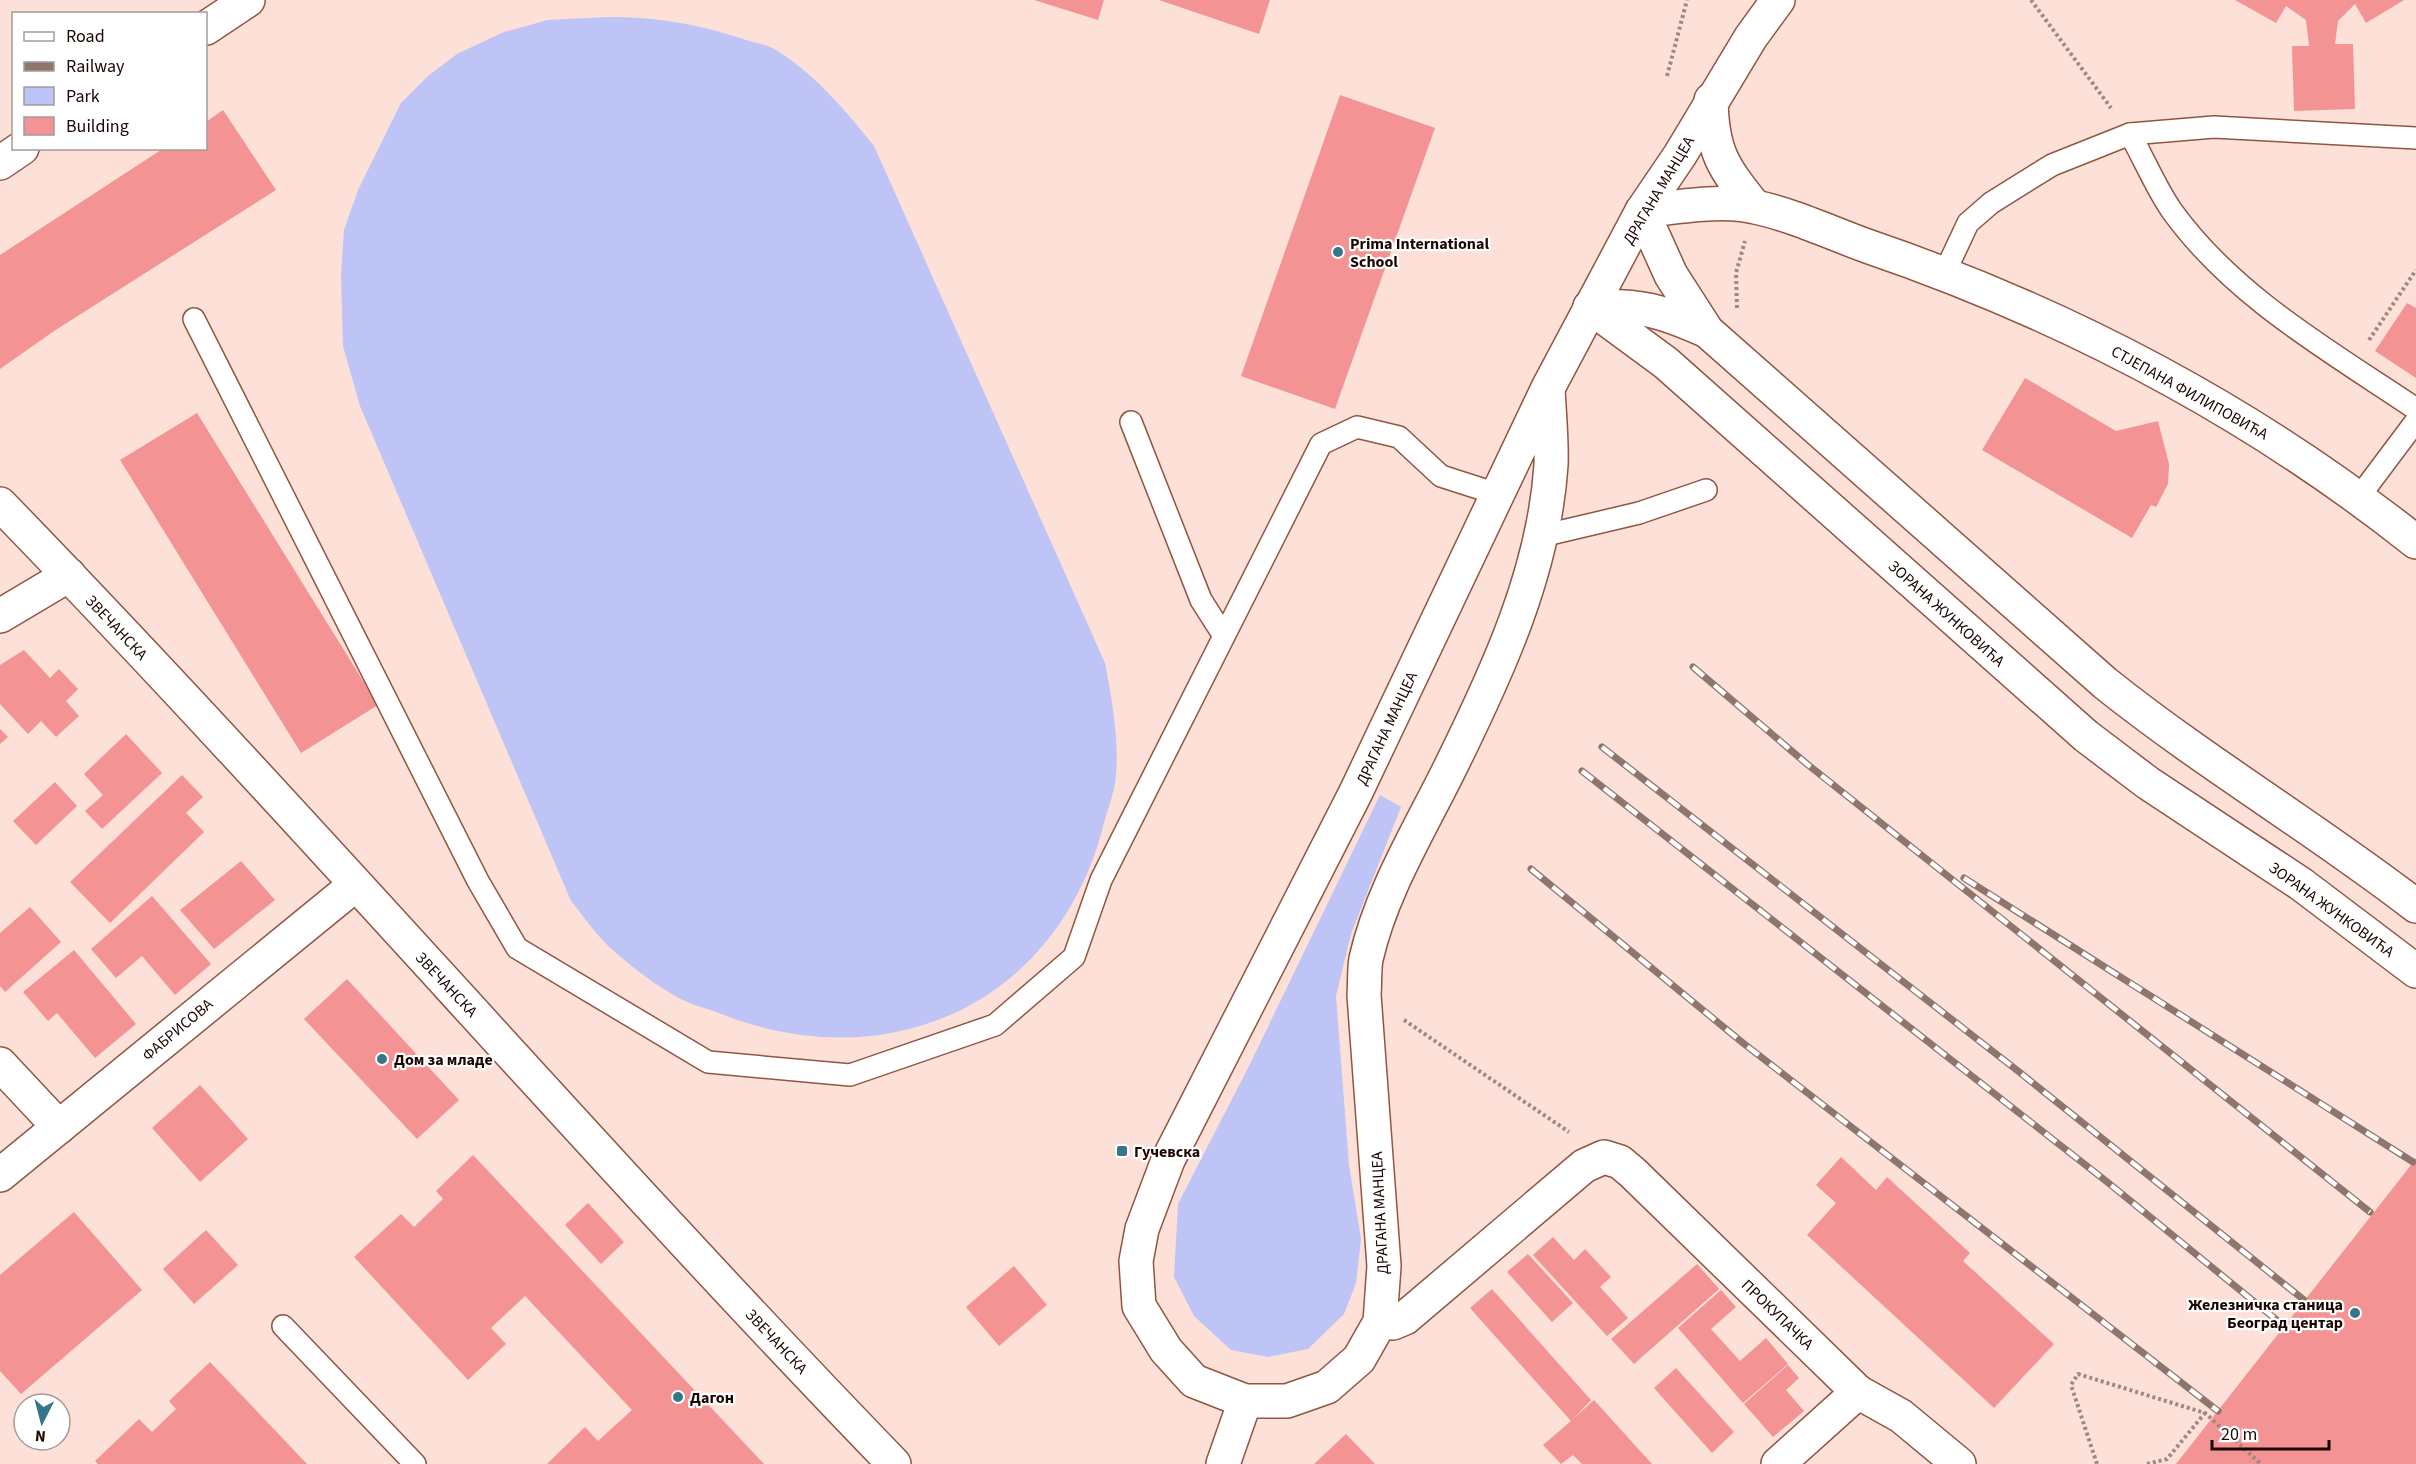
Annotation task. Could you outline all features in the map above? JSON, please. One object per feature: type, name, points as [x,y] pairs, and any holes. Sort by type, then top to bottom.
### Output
[{"type":"street","points":[[207,27],[248,0]]},
{"type":"street","name":"ДРАГАНА МАНЦЕА","points":[[1548,387],[1551,464],[1538,541],[1524,602],[1479,710],[1392,886],[1376,924],[1366,961],[1365,995],[1384,1266],[1380,1322],[1359,1359],[1327,1387],[1287,1401],[1245,1401],[1194,1381],[1166,1350],[1139,1306],[1136,1261],[1142,1229],[1168,1160],[1355,794],[1548,387],[1590,307],[1642,211],[1680,155],[1711,100],[1778,0]]},
{"type":"street","points":[[1711,100],[1712,124],[1720,161],[1754,206]]},
{"type":"street","points":[[0,163],[19,150]]},
{"type":"street","name":"СТЈЕПАНА ФИЛИПОВИЋА","points":[[1642,211],[1704,205],[1754,206],[1945,272],[2025,306],[2172,378],[2295,452],[2359,497],[2416,542]]},
{"type":"street","points":[[1642,211],[1667,267],[1707,331],[2105,683],[2170,735],[2333,844],[2416,906]]},
{"type":"street","points":[[1590,307],[1640,307],[1668,314],[1707,331]]},
{"type":"street","name":"ЗОРАНА ЖУНКОВИЋА","points":[[1590,307],[1666,363],[2086,736],[2148,783],[2301,884],[2416,971]]},
{"type":"street","name":"ЗВЕЧАНСКА","points":[[0,504],[69,575],[803,1370],[894,1464]]},
{"type":"street","points":[[0,616],[69,575]]},
{"type":"street","name":"ФАБРИСОВА","points":[[0,1175],[355,885]]},
{"type":"street","points":[[0,1064],[59,1127]]},
{"type":"street","points":[[1380,1322],[1393,1323],[1405,1318],[1584,1166],[1604,1156]]},
{"type":"street","name":"ПРОКУПАЧКА","points":[[1604,1156],[1620,1162],[1633,1173],[1858,1392],[1900,1416],[1959,1464]]},
{"type":"street","points":[[1778,1464],[1858,1392]]},
{"type":"street","points":[[1223,1464],[1245,1401]]},
{"type":"lane","points":[[1945,272],[1968,223],[1991,203],[2052,165],[2130,134],[2214,128],[2416,138]]},
{"type":"lane","points":[[2130,134],[2171,210],[2208,254],[2255,298],[2416,409]]},
{"type":"lane","points":[[194,319],[478,881],[517,948],[708,1062],[849,1075],[995,1025],[1074,957],[1101,880],[1321,444],[1357,427],[1399,437],[1442,476],[1497,494]]},
{"type":"lane","points":[[2359,497],[2416,421]]},
{"type":"lane","points":[[1131,422],[1201,600],[1224,636]]},
{"type":"lane","points":[[1538,541],[1550,534],[1639,513],[1706,490]]},
{"type":"lane","points":[[283,1326],[415,1464]]},
{"type":"path","points":[[1667,76],[1688,0]]},
{"type":"path","points":[[2031,0],[2130,134]]},
{"type":"path","points":[[1737,311],[1736,273],[1754,206]]},
{"type":"path","points":[[2352,366],[2416,270]]},
{"type":"path","points":[[1400,1018],[1604,1156]]},
{"type":"path","points":[[2097,1464],[2071,1385],[2078,1374],[2205,1413],[2260,1464]]},
{"type":"path","points":[[2147,1464],[2167,1459],[2205,1413]]},
{"type":"green space","points":[[643,18],[678,23],[773,48],[817,82],[841,106],[874,146],[1105,663],[1116,732],[1116,775],[1104,823],[1082,885],[1050,937],[1009,979],[960,1010],[906,1030],[848,1037],[787,1033],[724,1015],[688,1002],[661,988],[622,958],[597,934],[571,901],[360,406],[343,346],[341,276],[344,230],[358,190],[401,103],[428,76],[457,54],[504,32],[548,20]]},
{"type":"green space","points":[[1380,795],[1401,807],[1351,934],[1336,996],[1349,1165],[1361,1239],[1356,1283],[1344,1314],[1308,1349],[1268,1357],[1231,1350],[1194,1316],[1174,1277],[1178,1204],[1249,1066]]},
{"type":"building","points":[[1034,0],[1104,0],[1098,20]]},
{"type":"building","points":[[1159,0],[1270,0],[1259,34]]},
{"type":"building","points":[[2235,0],[2404,0],[2366,23],[2355,4],[2338,21],[2335,44],[2353,44],[2355,109],[2294,111],[2292,46],[2309,46],[2306,20],[2286,6],[2276,23]]},
{"type":"building","name":"Prima International School","points":[[1340,95],[1435,128],[1335,409],[1241,376]]},
{"type":"building","points":[[223,110],[276,190],[54,331],[0,369],[0,255],[161,150],[207,150],[207,121]]},
{"type":"building","points":[[2407,303],[2416,308],[2416,378],[2375,351]]},
{"type":"building","points":[[2025,378],[2116,431],[2158,421],[2169,464],[2168,484],[2156,507],[2151,505],[2132,538],[1982,450]]},
{"type":"building","points":[[197,413],[378,705],[301,753],[120,460]]},
{"type":"building","points":[[24,650],[50,678],[59,669],[78,689],[66,701],[79,716],[56,737],[41,721],[28,734],[0,704],[0,665]]},
{"type":"building","points":[[0,729],[8,737],[0,744]]},
{"type":"building","points":[[126,734],[162,773],[102,829],[85,811],[103,795],[84,774]]},
{"type":"building","points":[[182,775],[203,797],[186,813],[204,832],[110,923],[70,882]]},
{"type":"building","points":[[55,782],[77,806],[36,845],[13,821]]},
{"type":"building","points":[[241,861],[275,900],[214,949],[180,910]]},
{"type":"building","points":[[152,896],[211,964],[175,995],[142,956],[116,978],[91,949]]},
{"type":"building","points":[[30,907],[61,942],[5,992],[0,986],[0,933]]},
{"type":"building","points":[[74,950],[136,1024],[95,1058],[57,1013],[48,1021],[23,992]]},
{"type":"building","name":"Дом за младе","points":[[347,979],[459,1100],[417,1139],[304,1019]]},
{"type":"building","points":[[200,1085],[248,1139],[200,1182],[152,1128]]},
{"type":"building","points":[[473,1155],[764,1464],[547,1464],[585,1427],[598,1441],[632,1410],[525,1296],[491,1328],[506,1344],[468,1380],[354,1257],[401,1214],[414,1227],[443,1199],[436,1191]]},
{"type":"building","points":[[1841,1157],[1876,1190],[1887,1177],[1970,1253],[1963,1261],[2054,1344],[1994,1408],[1807,1235],[1836,1203],[1816,1185]]},
{"type":"building","name":"Железничка станица Београд центар","points":[[2416,1158],[2416,1464],[2176,1464],[2404,1174]]},
{"type":"building","points":[[588,1203],[624,1242],[601,1264],[565,1225]]},
{"type":"building","points":[[74,1212],[142,1290],[23,1392],[19,1392],[0,1371],[0,1275]]},
{"type":"building","points":[[206,1230],[238,1265],[194,1304],[163,1269]]},
{"type":"building","points":[[1553,1237],[1574,1260],[1585,1249],[1611,1277],[1600,1287],[1628,1318],[1607,1336],[1533,1255]]},
{"type":"building","points":[[1528,1254],[1573,1303],[1552,1322],[1507,1272]]},
{"type":"building","points":[[1697,1264],[1719,1289],[1634,1364],[1611,1339]]},
{"type":"building","points":[[1014,1266],[1047,1305],[999,1346],[966,1307]]},
{"type":"building","points":[[1492,1289],[1591,1400],[1573,1419],[1594,1400],[1652,1464],[1582,1464],[1573,1455],[1561,1464],[1543,1445],[1571,1421],[1470,1308]]},
{"type":"building","points":[[1721,1290],[1736,1307],[1711,1329],[1740,1361],[1766,1338],[1788,1364],[1743,1403],[1678,1328]]},
{"type":"building","points":[[210,1362],[307,1464],[98,1464],[95,1461],[139,1419],[152,1432],[176,1409],[169,1401]]},
{"type":"building","points":[[1788,1365],[1799,1378],[1786,1390],[1804,1411],[1773,1437],[1744,1404]]},
{"type":"building","points":[[1676,1368],[1734,1432],[1712,1453],[1654,1388]]},
{"type":"building","points":[[1346,1434],[1375,1464],[1314,1464]]},
{"type":"railway","points":[[1693,667],[1807,764],[2370,1212]]},
{"type":"railway","points":[[1602,747],[2018,1071],[2304,1300]]},
{"type":"railway","points":[[1582,771],[2106,1181],[2284,1326]]},
{"type":"railway","points":[[1531,869],[1743,1043],[2218,1411]]},
{"type":"railway","points":[[1964,878],[2413,1162]]},
{"type":"place","name":"Prima International School","points":[[1338,252]]},
{"type":"place","name":"Дом за младе","points":[[382,1059]]},
{"type":"place","name":"Гучевска","points":[[1122,1151]]},
{"type":"place","name":"Железничка станица Београд центар","points":[[2355,1313]]},
{"type":"place","name":"Дагон","points":[[678,1397]]}]
